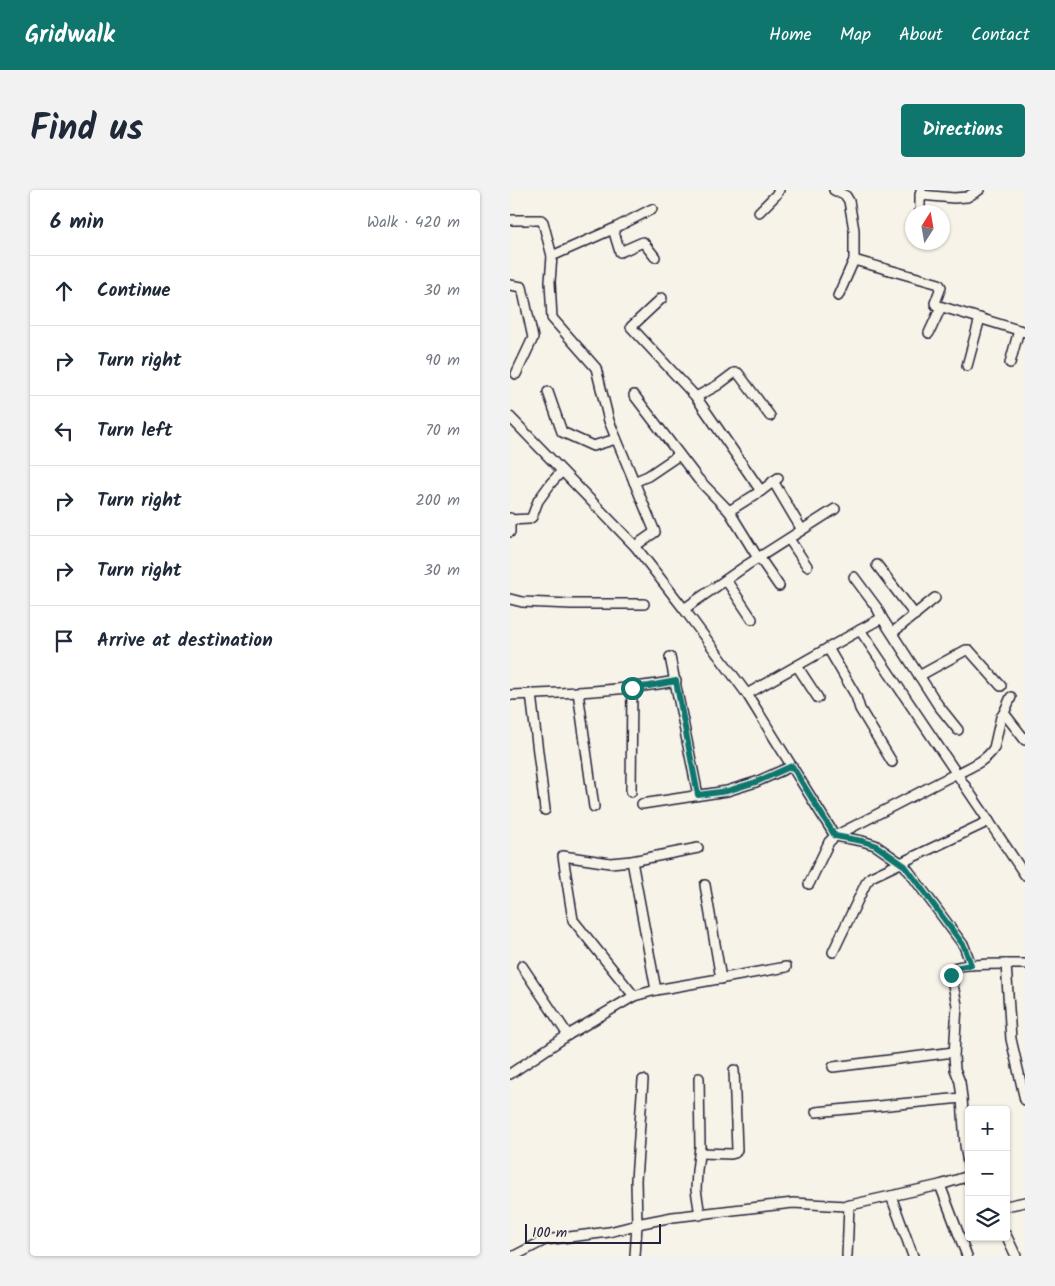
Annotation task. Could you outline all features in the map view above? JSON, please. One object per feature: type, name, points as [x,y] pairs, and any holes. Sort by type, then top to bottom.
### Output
[{"type":"street","points":[[759,212],[779,190]]},
{"type":"street","points":[[834,190],[846,196],[849,201],[854,230],[854,260],[838,296]]},
{"type":"street","points":[[920,205],[921,192],[954,198],[967,197],[979,190]]},
{"type":"street","points":[[552,256],[652,210]]},
{"type":"street","points":[[510,220],[541,220],[543,222],[552,256],[550,282],[552,318],[596,368],[609,421],[655,532],[635,546]]},
{"type":"street","points":[[612,229],[620,252],[642,242],[655,257]]},
{"type":"street","points":[[854,260],[938,284],[940,287],[934,303],[936,305],[1022,331],[1010,363]]},
{"type":"street","points":[[510,285],[522,287],[533,338],[516,374]]},
{"type":"street","points":[[662,298],[631,327],[696,397],[761,491]]},
{"type":"street","points":[[929,333],[941,307]]},
{"type":"street","points":[[967,366],[980,318]]},
{"type":"street","points":[[696,397],[718,385],[734,373],[738,373],[770,416]]},
{"type":"street","points":[[548,392],[562,432],[593,446],[616,439]]},
{"type":"street","points":[[634,395],[698,479],[729,511],[779,586]]},
{"type":"street","points":[[510,417],[635,546],[684,609],[747,694],[835,836],[875,845],[905,866],[960,940],[971,965]]},
{"type":"street","points":[[634,482],[648,476],[679,455]]},
{"type":"street","points":[[510,532],[510,519],[529,519],[532,517],[538,500],[562,471]]},
{"type":"street","points":[[729,511],[775,480],[802,530]]},
{"type":"street","points":[[684,609],[835,509]]},
{"type":"street","points":[[789,539],[806,566]]},
{"type":"street","points":[[877,565],[915,615]]},
{"type":"street","points":[[854,577],[877,608],[938,705],[958,730]]},
{"type":"street","points":[[726,580],[752,619]]},
{"type":"street","points":[[892,633],[936,598]]},
{"type":"street","points":[[510,599],[522,602],[572,604],[644,604]]},
{"type":"street","points":[[747,694],[882,618]]},
{"type":"street","points":[[860,630],[1025,875]]},
{"type":"street","points":[[828,648],[856,696],[860,709],[892,762]]},
{"type":"street","points":[[919,676],[969,650],[1000,686]]},
{"type":"street","points":[[670,657],[698,795]]},
{"type":"street","points":[[797,666],[818,698]]},
{"type":"street","points":[[510,695],[632,688],[676,681]]},
{"type":"street","points":[[631,792],[632,688]]},
{"type":"street","points":[[578,692],[594,807]]},
{"type":"street","points":[[531,694],[545,810]]},
{"type":"street","points":[[809,884],[829,842],[835,836],[983,760],[994,748],[1001,717],[1011,698]]},
{"type":"street","points":[[1004,713],[1025,740]]},
{"type":"street","points":[[642,804],[727,791],[756,782],[792,766]]},
{"type":"street","points":[[833,952],[866,883],[871,877],[989,821]]},
{"type":"street","points":[[634,996],[573,920],[563,856],[610,863],[632,861],[698,848]]},
{"type":"street","points":[[632,861],[656,990]]},
{"type":"street","points":[[705,885],[721,979]]},
{"type":"street","points":[[1006,964],[1011,1039],[1024,1096]]},
{"type":"street","points":[[966,1151],[960,1082],[955,1069],[954,1052],[958,1006],[951,975],[952,971],[954,968],[971,965],[1025,964]]},
{"type":"street","points":[[522,966],[568,1035]]},
{"type":"street","points":[[510,1074],[568,1035],[634,996],[656,990],[786,967]]},
{"type":"street","points":[[833,1067],[954,1052]]},
{"type":"street","points":[[700,1153],[735,1153],[734,1070]]},
{"type":"street","points":[[699,1078],[700,1153],[696,1190],[700,1215]]},
{"type":"street","points":[[635,1256],[637,1225],[636,1180],[643,1080]]},
{"type":"street","points":[[816,1112],[962,1098]]},
{"type":"street","points":[[514,1256],[545,1240],[609,1232],[673,1217],[793,1203],[849,1206],[940,1185],[965,1177]]},
{"type":"street","points":[[940,1185],[968,1256]]},
{"type":"street","points":[[891,1196],[913,1256]]},
{"type":"street","points":[[1010,1205],[1025,1202]]},
{"type":"street","points":[[847,1256],[849,1206]]},
{"type":"street","points":[[1009,1241],[1016,1256]]},
{"type":"route","points":[[632,688],[676,681],[698,795],[727,791],[756,782],[792,766],[835,836],[875,845],[905,866],[940,911],[968,955],[971,965],[954,968],[951,975]]}]
